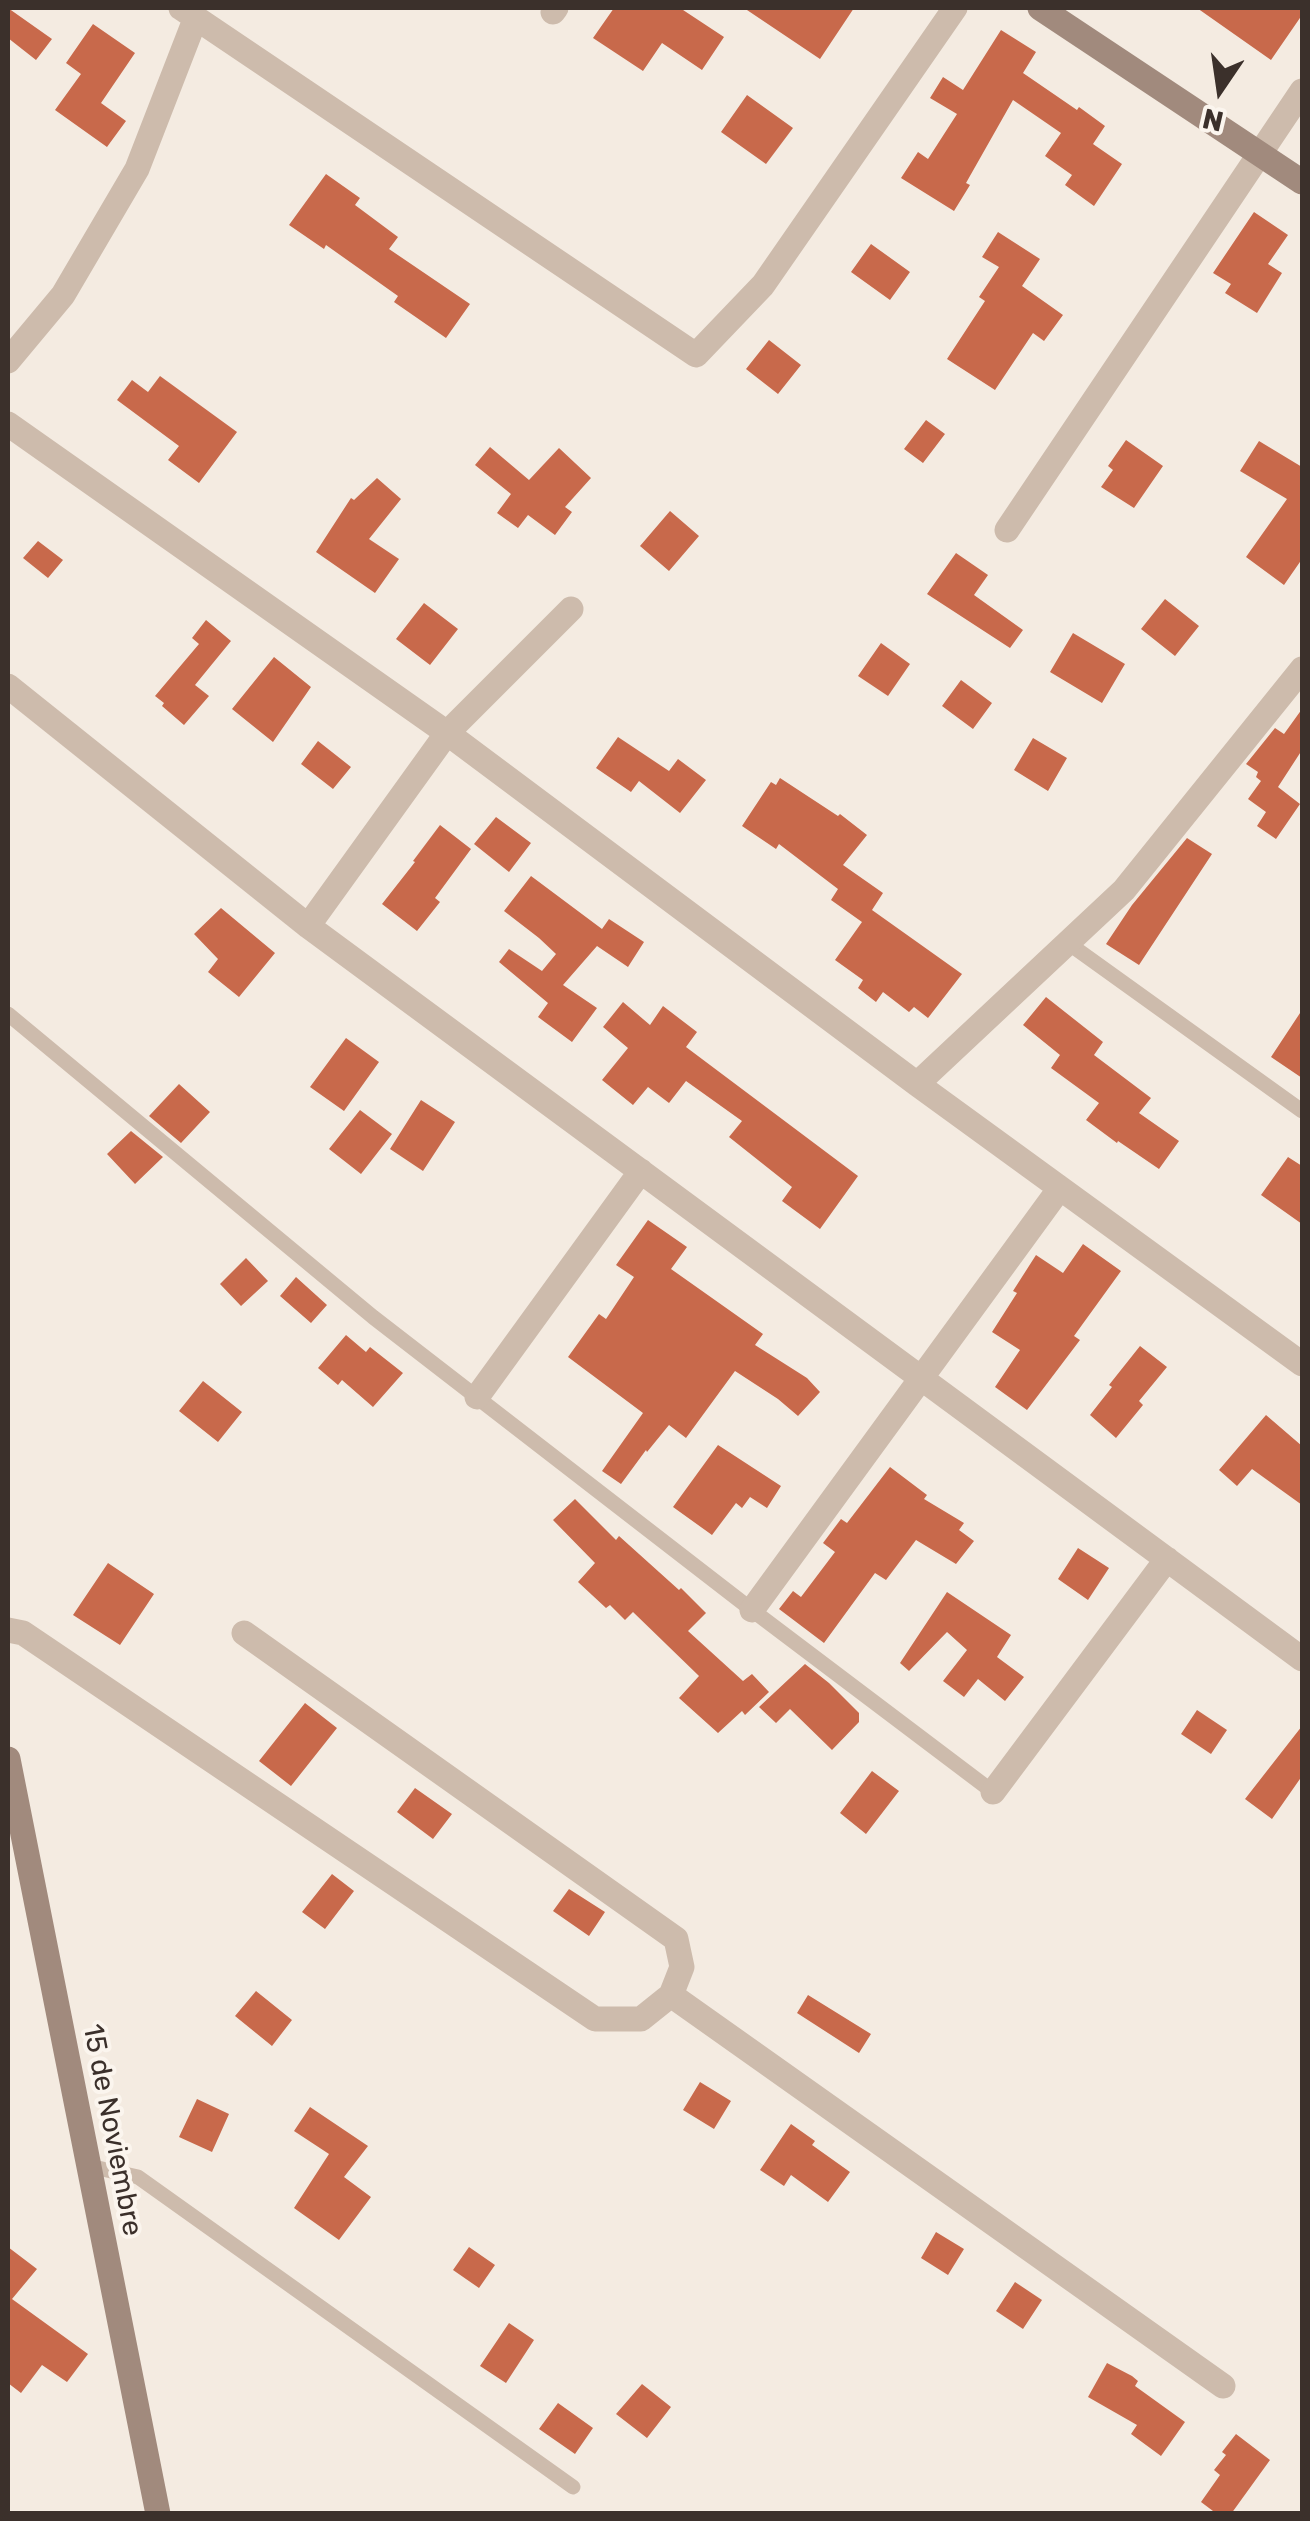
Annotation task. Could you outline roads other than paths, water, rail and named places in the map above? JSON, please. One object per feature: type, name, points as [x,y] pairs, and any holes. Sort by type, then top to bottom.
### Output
[{"type":"street","points":[[8,361],[63,295],[137,169],[188,12],[696,355],[763,285],[955,8]]},
{"type":"street","points":[[1040,8],[1302,182]]},
{"type":"street","points":[[1007,530],[1302,91]]},
{"type":"street","points":[[8,424],[447,733],[917,1084],[1302,1364]]},
{"type":"street","points":[[308,926],[447,733],[571,609]]},
{"type":"street","points":[[917,1084],[1124,890],[1302,669]]},
{"type":"street","points":[[8,686],[308,926],[1302,1659]]},
{"type":"street","points":[[477,1396],[641,1172]]},
{"type":"street","points":[[752,1610],[1060,1188]]},
{"type":"street","points":[[993,1792],[1167,1559]]},
{"type":"street","points":[[8,1630],[23,1633],[595,2019],[641,2019],[671,1995],[682,1967],[676,1938],[244,1633]]},
{"type":"street","name":"15 de Noviembre","points":[[8,1758],[158,2514]]},
{"type":"street","points":[[671,1995],[1223,2386]]},
{"type":"lane","points":[[1068,943],[1302,1111]]},
{"type":"lane","points":[[8,1014],[373,1317],[993,1792]]},
{"type":"lane","points":[[89,2166],[138,2177],[572,2487]]}]
